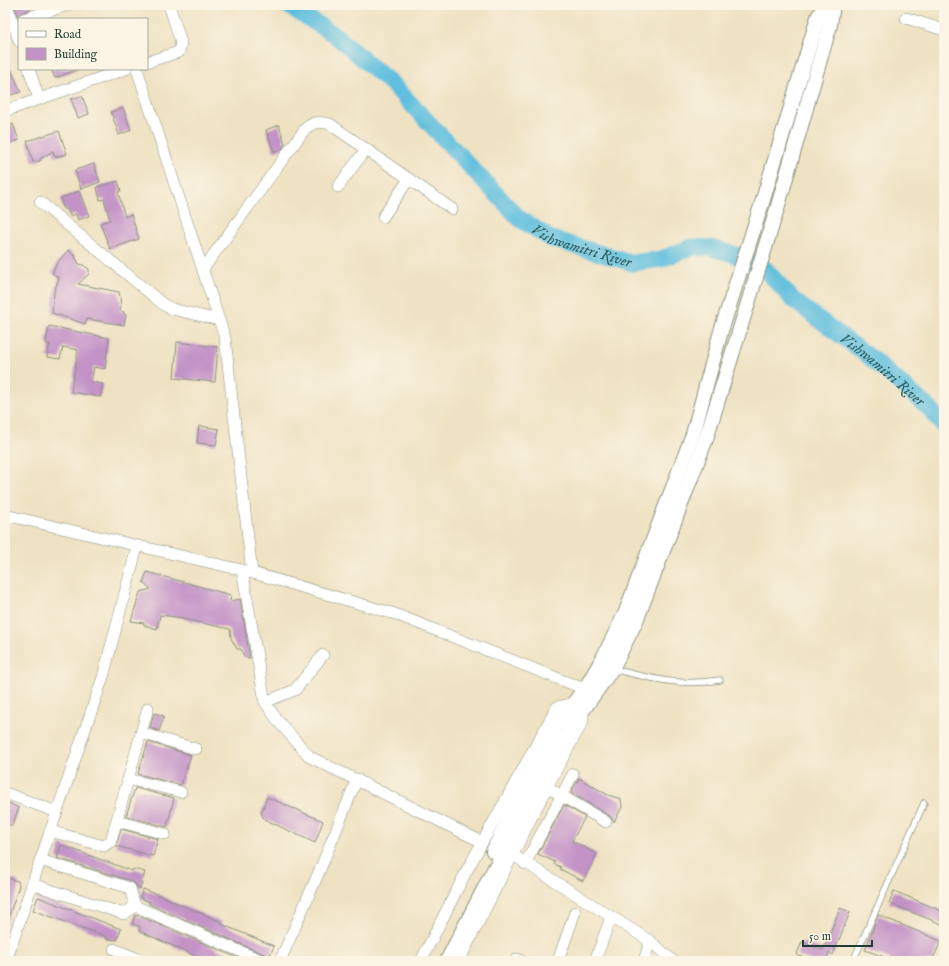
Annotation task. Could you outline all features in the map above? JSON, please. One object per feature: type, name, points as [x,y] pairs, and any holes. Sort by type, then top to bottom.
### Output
[{"type":"street","points":[[7,5],[18,21]]},
{"type":"street","points":[[27,18],[68,5]]},
{"type":"street","points":[[148,62],[179,52],[182,42],[169,5]]},
{"type":"street","points":[[590,691],[624,614],[692,434],[721,331],[762,203],[818,17],[825,5]]},
{"type":"street","points":[[437,961],[554,727],[577,706],[612,669],[636,621],[706,439],[736,336],[777,209],[830,25],[833,5]]},
{"type":"street","points":[[906,18],[944,30]]},
{"type":"street","points":[[28,70],[39,99]]},
{"type":"street","points":[[5,111],[123,70]]},
{"type":"street","points":[[137,70],[219,320],[229,364],[247,571],[265,702],[277,720],[310,757],[482,842]]},
{"type":"street","points":[[203,269],[304,129],[312,123],[322,122],[330,124],[452,209]]},
{"type":"street","points":[[338,187],[366,149]]},
{"type":"street","points":[[383,217],[409,179]]},
{"type":"street","points":[[40,202],[164,305],[178,311],[219,320]]},
{"type":"street","points":[[5,515],[137,547],[247,571],[395,614],[590,691]]},
{"type":"street","points":[[6,961],[109,659],[137,547]]},
{"type":"street","points":[[265,702],[295,690],[323,655]]},
{"type":"street","points":[[447,961],[557,746],[571,725],[577,706]]},
{"type":"street","points":[[460,961],[547,787],[583,721],[577,706]]},
{"type":"street","points":[[421,961],[482,842],[557,707],[577,706]]},
{"type":"street","points":[[50,830],[104,846],[111,841],[148,708]]},
{"type":"street","points":[[141,733],[196,749]]},
{"type":"street","points":[[525,864],[573,774]]},
{"type":"street","points":[[128,779],[181,792]]},
{"type":"street","points":[[280,961],[319,872],[357,779]]},
{"type":"street","points":[[547,787],[606,822]]},
{"type":"street","points":[[5,793],[57,812]]},
{"type":"street","points":[[117,821],[164,834]]},
{"type":"street","points":[[513,855],[525,864],[650,941],[673,961]]},
{"type":"street","points":[[40,860],[130,888],[134,906]]},
{"type":"street","points":[[32,884],[124,914],[134,906]]},
{"type":"street","points":[[134,906],[263,961]]},
{"type":"street","points":[[558,961],[575,912]]},
{"type":"street","points":[[595,961],[611,917]]},
{"type":"street","points":[[644,961],[650,941]]},
{"type":"street","points":[[114,949],[144,961]]},
{"type":"lane","points":[[612,669],[672,682],[697,684],[720,680]]},
{"type":"lane","points":[[853,961],[924,803]]},
{"type":"building","points":[[14,5],[30,5],[31,9],[18,15]]},
{"type":"building","points":[[11,69],[21,92],[7,96],[5,88],[5,70]]},
{"type":"building","points":[[51,70],[77,70],[55,78]]},
{"type":"building","points":[[82,96],[89,114],[78,118],[71,99]]},
{"type":"building","points":[[123,108],[131,130],[119,135],[111,112]]},
{"type":"building","points":[[13,124],[19,140],[5,145],[5,128]]},
{"type":"building","points":[[279,125],[285,144],[282,149],[274,152],[266,130]]},
{"type":"building","points":[[59,131],[67,154],[55,157],[53,151],[40,159],[40,161],[33,162],[27,141]]},
{"type":"building","points":[[94,164],[100,182],[81,189],[75,170]]},
{"type":"building","points":[[118,181],[121,191],[118,192],[125,217],[131,214],[139,239],[110,249],[100,223],[110,220],[104,199],[100,200],[97,187]]},
{"type":"building","points":[[79,191],[89,216],[78,220],[76,214],[70,216],[67,209],[64,209],[61,198]]},
{"type":"building","points":[[68,250],[75,256],[79,264],[89,269],[89,274],[78,284],[119,292],[121,304],[120,311],[124,312],[126,315],[124,325],[87,319],[85,324],[52,313],[54,292],[59,278],[52,273],[57,263]]},
{"type":"building","points":[[49,326],[109,338],[105,369],[94,367],[91,382],[103,384],[100,397],[71,392],[78,350],[63,347],[60,359],[47,357],[50,344],[46,344]]},
{"type":"building","points":[[177,342],[218,347],[215,382],[174,378]]},
{"type":"building","points":[[199,426],[219,429],[216,445],[197,443]]},
{"type":"building","points":[[147,572],[231,595],[230,601],[240,599],[250,658],[244,657],[241,649],[237,649],[231,638],[230,629],[183,619],[184,618],[160,615],[157,629],[144,625],[144,623],[131,621],[140,592],[151,589],[143,582]]},
{"type":"building","points":[[154,713],[164,716],[159,731],[150,728]]},
{"type":"building","points":[[148,742],[191,755],[181,785],[138,774]]},
{"type":"building","points":[[579,778],[608,795],[621,799],[622,807],[614,822],[610,816],[571,793]]},
{"type":"building","points":[[135,788],[174,798],[167,827],[126,816]]},
{"type":"building","points":[[267,797],[323,821],[315,843],[264,819],[261,813]]},
{"type":"building","points":[[5,801],[19,808],[12,826],[5,823]]},
{"type":"building","points":[[564,805],[585,817],[572,841],[597,854],[583,881],[560,869],[561,867],[554,864],[555,862],[538,854]]},
{"type":"building","points":[[121,829],[158,839],[153,856],[116,846]]},
{"type":"building","points":[[61,845],[132,871],[133,869],[145,872],[140,889],[132,881],[57,858]]},
{"type":"building","points":[[5,877],[18,881],[19,886],[6,925]]},
{"type":"building","points":[[143,889],[170,899],[169,900],[222,922],[221,924],[274,946],[269,958],[266,955],[149,904],[150,902],[140,898]]},
{"type":"building","points":[[894,891],[944,912],[944,925],[889,903]]},
{"type":"building","points":[[38,897],[121,929],[117,940],[106,939],[107,937],[33,910]]},
{"type":"building","points":[[840,908],[850,912],[833,955],[829,953],[826,961],[811,961],[799,956],[797,954],[802,942],[823,950]]},
{"type":"building","points":[[135,915],[245,961],[210,961],[191,954],[139,931],[140,927],[132,924]]},
{"type":"building","points":[[878,915],[941,941],[932,961],[889,961],[890,959],[865,950]]},
{"type":"waterway","name":"Vishwamitri River","points":[[287,5],[335,35],[392,84],[520,219],[551,239],[633,263],[661,259],[692,247],[711,248],[733,254],[765,269],[793,300],[871,358],[930,409],[944,427]]}]
